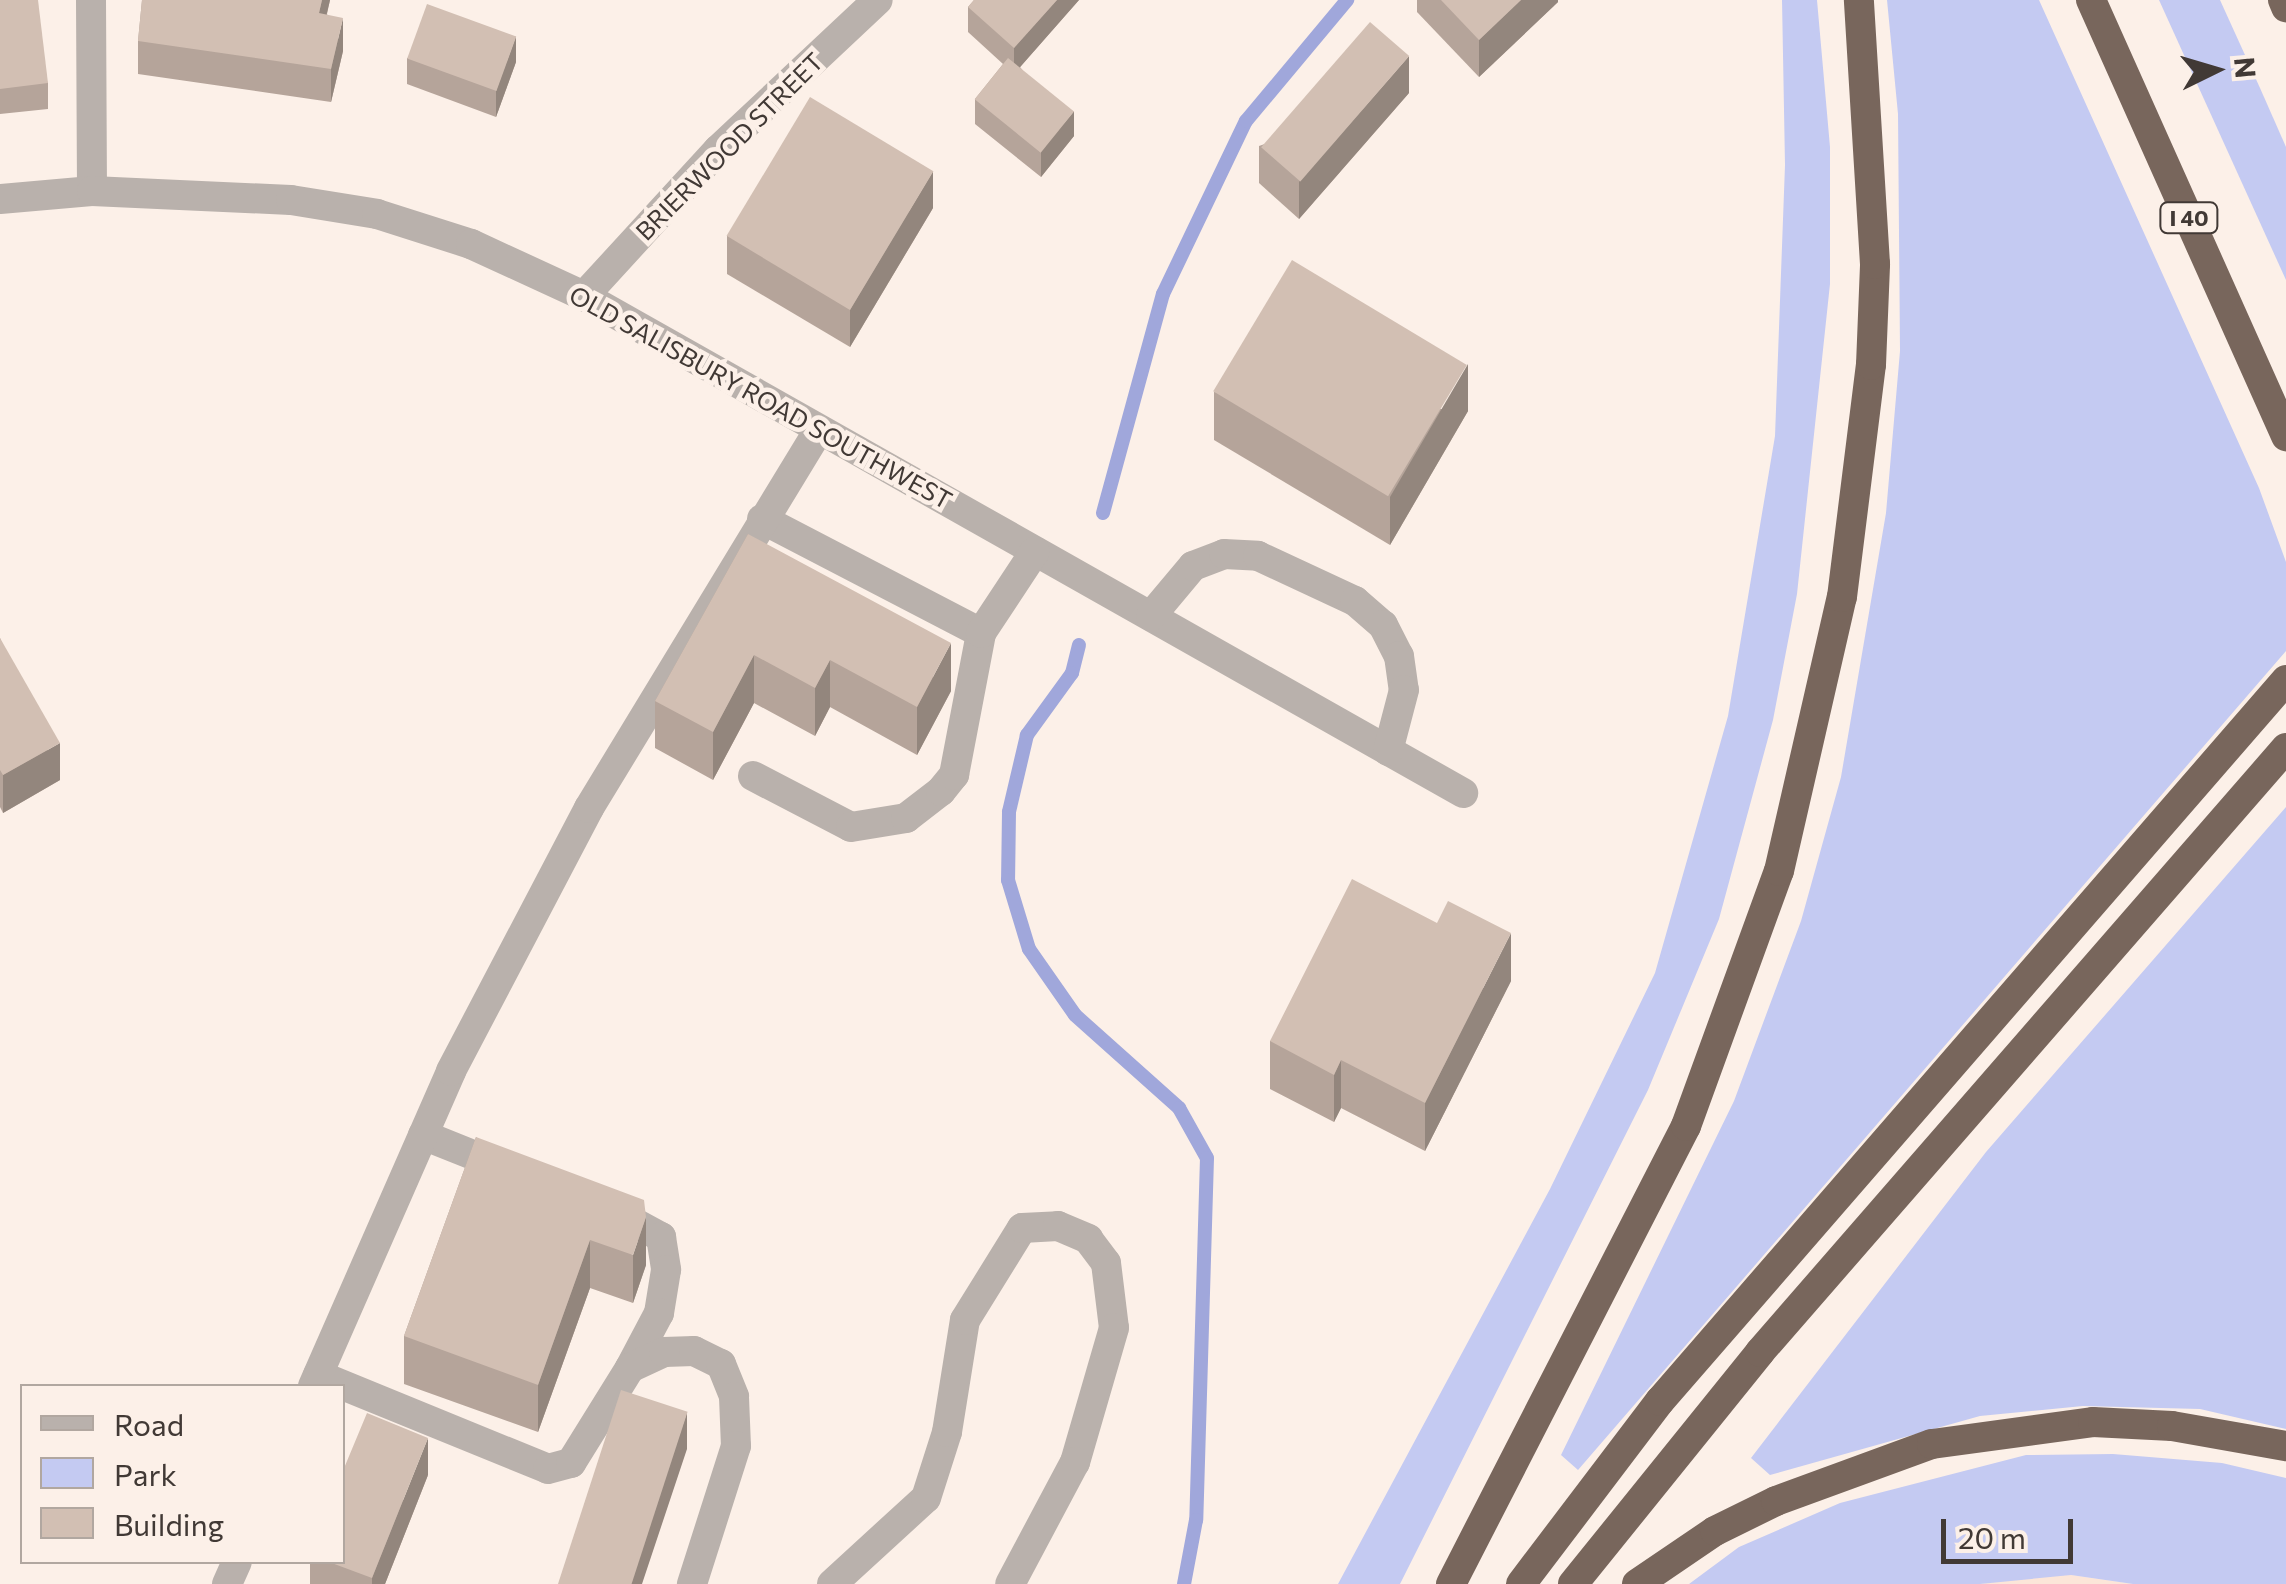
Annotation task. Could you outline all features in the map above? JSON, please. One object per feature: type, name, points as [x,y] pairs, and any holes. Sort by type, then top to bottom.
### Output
[{"type":"highway","points":[[1451,1584],[1686,1126],[1779,871],[1802,782],[1842,598],[1871,366],[1875,264],[1859,0]]},
{"type":"highway","name":"I 40","points":[[2091,0],[2286,436]]},
{"type":"highway","points":[[2282,0],[2286,7]]},
{"type":"highway","points":[[1521,1584],[1660,1402],[2286,680]]},
{"type":"highway","points":[[1574,1584],[1760,1352],[2286,748]]},
{"type":"highway","points":[[1637,1584],[1715,1531],[1776,1501],[1932,1444],[2093,1422],[2172,1426],[2286,1446]]},
{"type":"street","points":[[91,0],[92,191]]},
{"type":"street","name":"BRIERWOOD STREET","points":[[584,296],[718,150],[878,0]]},
{"type":"street","name":"OLD SALISBURY ROAD SOUTHWEST","points":[[0,199],[92,191],[272,198],[377,214],[471,244],[584,296],[1464,793]]},
{"type":"street","points":[[316,1380],[423,1135],[590,808],[819,429]]},
{"type":"street","points":[[762,519],[981,633]]},
{"type":"street","points":[[752,776],[851,826],[906,818],[954,775],[981,633],[1036,551]]},
{"type":"street","points":[[1150,616],[1193,566],[1224,554],[1258,556],[1355,601],[1382,624],[1399,656],[1404,690],[1388,751]]},
{"type":"street","points":[[423,1135],[539,1181]]},
{"type":"street","points":[[345,1391],[548,1469],[571,1463],[630,1368],[658,1312],[666,1270],[661,1237],[589,1201]]},
{"type":"street","points":[[842,1582],[926,1498],[947,1432],[966,1320],[1000,1256],[1022,1228],[1058,1226],[1088,1239],[1106,1263],[1114,1328],[1075,1462],[1010,1584]]},
{"type":"street","points":[[630,1368],[664,1352],[694,1351],[721,1364],[734,1396],[731,1465],[692,1584]]},
{"type":"shaded area","points":[[2071,1575],[2133,1584],[1980,1584],[2030,1576]]},
{"type":"green space","points":[[1782,0],[1817,0],[1830,147],[1830,284],[1797,594],[1773,720],[1719,919],[1648,1090],[1400,1584],[1338,1584],[1550,1189],[1655,973],[1728,716],[1775,436],[1785,165]]},
{"type":"green space","points":[[1887,0],[2039,0],[2259,488],[2286,562],[2286,651],[1578,1470],[1561,1455],[1734,1101],[1801,921],[1841,777],[1886,513],[1900,351],[1898,114]]},
{"type":"green space","points":[[2159,0],[2220,0],[2260,88],[2286,147],[2286,280]]},
{"type":"green space","points":[[2286,807],[2286,1429],[2200,1409],[2083,1406],[1980,1416],[1770,1475],[1751,1458],[1986,1152]]},
{"type":"green space","points":[[2113,1454],[2222,1463],[2286,1478],[2286,1584],[2133,1584],[2071,1575],[1980,1584],[1689,1584],[1739,1547],[1840,1503],[2026,1455]]},
{"type":"building","points":[[0,0],[38,0],[48,83],[0,89]]},
{"type":"building","points":[[142,0],[322,0],[319,13],[343,18],[331,69],[138,41]]},
{"type":"building","points":[[974,0],[1057,0],[1014,48],[968,7]]},
{"type":"building","points":[[1441,0],[1521,0],[1479,40]]},
{"type":"building","points":[[427,4],[516,36],[496,91],[407,59]]},
{"type":"building","points":[[1370,22],[1409,56],[1300,181],[1261,147]]},
{"type":"building","points":[[1008,58],[1074,111],[1041,153],[975,99]]},
{"type":"building","points":[[810,97],[933,171],[850,310],[727,236]]},
{"type":"building","points":[[1292,260],[1467,365],[1388,496],[1213,391]]},
{"type":"building","points":[[748,534],[951,643],[917,707],[830,660],[815,688],[754,655],[713,732],[655,701]]},
{"type":"building","points":[[0,638],[60,743],[3,775],[0,770]]},
{"type":"building","points":[[1352,879],[1437,923],[1448,901],[1511,933],[1425,1103],[1341,1060],[1334,1075],[1270,1041]]},
{"type":"building","points":[[476,1137],[644,1200],[646,1217],[633,1255],[590,1240],[538,1385],[404,1336]]},
{"type":"building","points":[[621,1390],[688,1412],[632,1584],[558,1584]]},
{"type":"building","points":[[367,1413],[428,1438],[372,1578],[334,1564],[345,1564],[345,1466]]},
{"type":"waterway","points":[[1103,513],[1163,294],[1246,121],[1347,0]]},
{"type":"waterway","points":[[1079,645],[1072,673],[1027,735],[1009,812],[1008,880],[1029,949],[1075,1015],[1179,1108],[1207,1158],[1196,1520],[1184,1584]]}]
